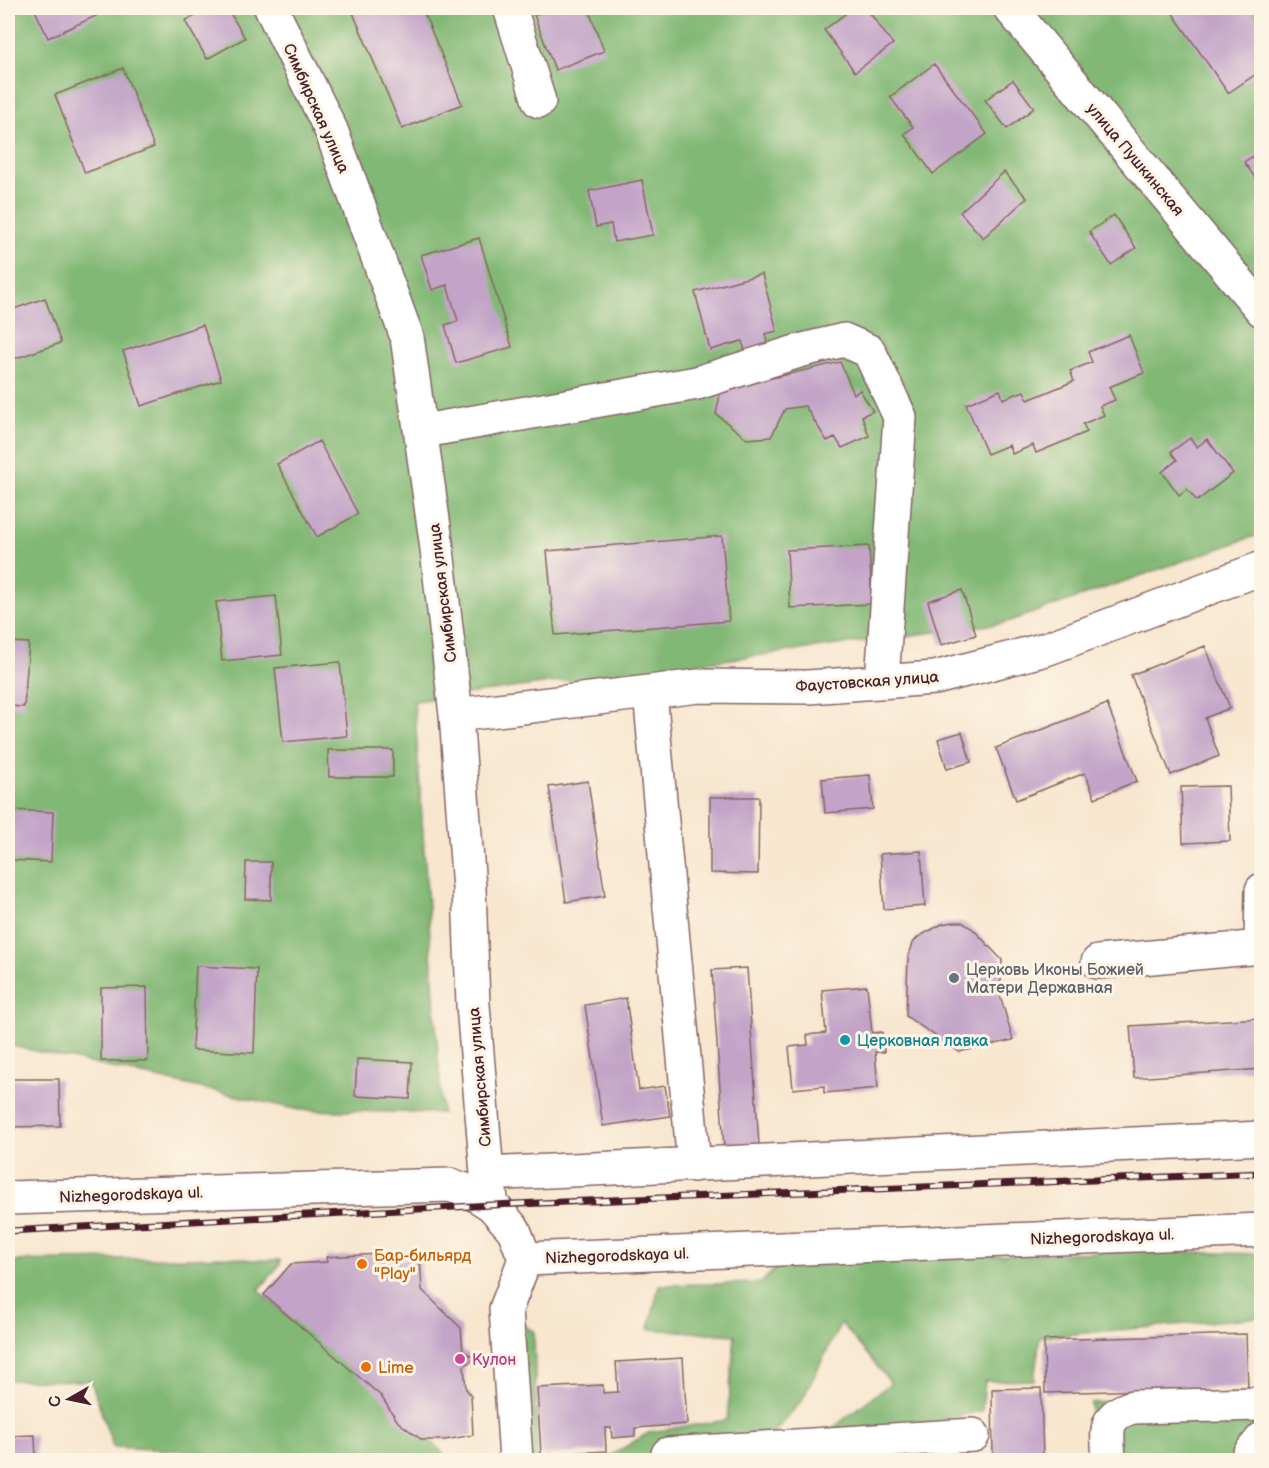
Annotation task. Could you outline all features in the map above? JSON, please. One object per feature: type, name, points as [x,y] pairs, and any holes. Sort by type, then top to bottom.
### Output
[{"type":"street","name":"Симбирская улица","points":[[271,8],[331,130],[407,337],[436,541],[456,715],[470,888],[473,1005],[489,1190]]},
{"type":"street","points":[[510,8],[539,101]]},
{"type":"street","name":"улица Пушкинская","points":[[1010,8],[1262,310]]},
{"type":"street","points":[[435,429],[697,383],[799,351],[843,340],[869,351],[900,417],[882,681]]},
{"type":"street","name":"Фаустовская улица","points":[[456,715],[699,686],[808,687],[935,678],[1046,649],[1262,568]]},
{"type":"street","points":[[650,693],[693,1165]]},
{"type":"street","points":[[1098,962],[1261,947],[1262,890]]},
{"type":"street","points":[[489,1190],[693,1165],[1262,1138]]},
{"type":"street","name":"Nizhegorodskaya ul.","points":[[8,1198],[450,1185],[471,1192],[489,1190],[514,1230],[525,1259],[1262,1230]]},
{"type":"street","points":[[516,1461],[506,1309],[525,1259]]},
{"type":"street","points":[[1109,1461],[1108,1428],[1111,1419],[1120,1411],[1133,1407],[1262,1404]]},
{"type":"street","points":[[668,1461],[668,1454],[973,1435]]},
{"type":"path","points":[[1188,1461],[1201,1459],[1203,1461]]},
{"type":"green space","points":[[8,8],[1261,8],[1261,534],[1004,623],[414,701],[442,1113],[300,1110],[8,1045]]},
{"type":"green space","points":[[1130,1251],[1261,1254],[1261,1317],[1040,1337],[1034,1380],[985,1381],[982,1411],[943,1419],[928,1460],[791,1460],[891,1383],[841,1323],[802,1400],[750,1460],[563,1460],[607,1458],[650,1432],[727,1420],[735,1335],[649,1329],[659,1285],[761,1283],[781,1263]]},
{"type":"green space","points":[[233,1257],[251,1260],[280,1260],[280,1264],[259,1290],[293,1322],[299,1317],[449,1460],[208,1460],[207,1452],[113,1447],[91,1381],[8,1380],[8,1261]]},
{"type":"green space","points":[[515,1320],[534,1332],[537,1460],[527,1460]]},
{"type":"green space","points":[[1261,1396],[1261,1427],[1235,1460],[1091,1460],[1091,1403]]},
{"type":"building","points":[[34,8],[92,8],[96,16],[48,38]]},
{"type":"building","points":[[208,8],[227,8],[245,38],[207,59],[185,21]]},
{"type":"building","points":[[351,8],[422,8],[462,104],[402,129]]},
{"type":"building","points":[[554,8],[588,8],[604,51],[555,70],[534,15]]},
{"type":"building","points":[[853,8],[866,8],[893,44],[855,72],[824,30]]},
{"type":"building","points":[[1169,8],[1249,8],[1262,25],[1262,70],[1228,93]]},
{"type":"building","points":[[934,64],[987,134],[933,174],[904,134],[913,127],[890,97]]},
{"type":"building","points":[[123,68],[154,147],[85,173],[55,95]]},
{"type":"building","points":[[1013,80],[1034,108],[1007,129],[985,100]]},
{"type":"building","points":[[1262,150],[1262,188],[1244,162]]},
{"type":"building","points":[[1004,172],[1027,198],[983,238],[960,212]]},
{"type":"building","points":[[642,180],[653,235],[614,242],[611,224],[596,227],[589,191]]},
{"type":"building","points":[[1114,215],[1136,248],[1111,265],[1089,232]]},
{"type":"building","points":[[479,238],[512,347],[456,363],[445,325],[458,321],[447,285],[432,290],[421,255]]},
{"type":"building","points":[[762,274],[777,331],[765,334],[768,345],[745,351],[742,341],[710,350],[695,292]]},
{"type":"building","points":[[45,298],[61,343],[8,361],[8,311]]},
{"type":"building","points":[[203,325],[221,380],[141,406],[123,351]]},
{"type":"building","points":[[1129,335],[1144,373],[1109,387],[1115,400],[1100,406],[1104,415],[1083,424],[1087,432],[1036,453],[1033,445],[1012,454],[1009,445],[987,454],[966,404],[1000,390],[1003,399],[1024,391],[1028,400],[1074,381],[1070,371],[1092,362],[1088,352]]},
{"type":"building","points":[[840,362],[854,394],[860,390],[873,411],[862,416],[869,436],[842,448],[835,437],[827,441],[805,406],[785,409],[771,437],[747,439],[716,414],[721,390]]},
{"type":"building","points":[[1190,438],[1197,447],[1207,439],[1233,473],[1197,501],[1187,489],[1179,495],[1162,472],[1177,460],[1171,452]]},
{"type":"building","points":[[319,441],[358,514],[317,537],[277,464]]},
{"type":"building","points":[[722,536],[729,621],[555,635],[547,551]]},
{"type":"building","points":[[869,546],[872,604],[790,608],[787,550]]},
{"type":"building","points":[[962,590],[976,635],[941,645],[928,601]]},
{"type":"building","points":[[276,596],[282,655],[222,661],[216,602]]},
{"type":"building","points":[[8,642],[29,643],[24,707],[8,706]]},
{"type":"building","points":[[1205,646],[1230,708],[1205,718],[1219,756],[1171,775],[1131,675]]},
{"type":"building","points":[[340,662],[347,736],[283,742],[275,668]]},
{"type":"building","points":[[1107,704],[1137,781],[1095,798],[1085,773],[1016,800],[996,748]]},
{"type":"building","points":[[962,732],[971,762],[947,769],[938,739]]},
{"type":"building","points":[[328,750],[393,750],[393,777],[329,777]]},
{"type":"building","points":[[870,775],[873,809],[825,813],[822,779]]},
{"type":"building","points":[[588,781],[605,896],[566,902],[549,787]]},
{"type":"building","points":[[1228,786],[1230,841],[1183,843],[1181,787]]},
{"type":"building","points":[[710,797],[759,797],[758,874],[710,873]]},
{"type":"building","points":[[8,810],[53,812],[51,862],[8,860]]},
{"type":"building","points":[[921,851],[925,906],[884,909],[880,854]]},
{"type":"building","points":[[246,862],[271,862],[271,900],[245,899]]},
{"type":"building","name":"Церковь Иконы Божией Матери Державная","points":[[962,922],[974,930],[1002,960],[1000,995],[1013,1040],[959,1052],[906,1016],[908,958],[913,943],[918,937],[942,924]]},
{"type":"building","points":[[196,966],[257,969],[254,1053],[192,1050]]},
{"type":"building","points":[[747,968],[759,1145],[724,1148],[712,970]]},
{"type":"building","name":"Церковная лавка","points":[[867,986],[872,1033],[882,1032],[884,1052],[875,1052],[878,1088],[824,1093],[824,1086],[793,1089],[789,1047],[808,1045],[807,1035],[826,1033],[822,990]]},
{"type":"building","points":[[147,987],[148,1061],[101,1061],[101,988]]},
{"type":"building","points":[[626,998],[639,1090],[665,1086],[670,1116],[603,1126],[585,1005]]},
{"type":"building","points":[[1262,1018],[1262,1069],[1134,1078],[1130,1026]]},
{"type":"building","points":[[357,1059],[412,1062],[410,1099],[355,1096]]},
{"type":"building","points":[[8,1079],[59,1079],[60,1126],[8,1127]]},
{"type":"building","points":[[397,1253],[397,1259],[420,1258],[422,1290],[461,1328],[463,1351],[475,1358],[464,1366],[466,1389],[471,1395],[473,1435],[445,1440],[422,1440],[398,1422],[381,1396],[264,1295],[291,1264],[327,1262],[326,1257]]},
{"type":"building","points":[[1246,1334],[1248,1387],[1045,1393],[1044,1340]]},
{"type":"building","points":[[683,1358],[687,1424],[635,1428],[635,1436],[612,1438],[611,1428],[605,1428],[606,1451],[541,1455],[537,1388],[603,1385],[603,1393],[618,1392],[616,1362]]},
{"type":"building","points":[[1041,1388],[1043,1460],[993,1460],[992,1389]]},
{"type":"building","points":[[35,1435],[36,1460],[8,1460],[8,1436]]},
{"type":"railway","points":[[8,1231],[492,1205],[1262,1173]]},
{"type":"place","name":"Церковь Иконы Божией Матери Державная","points":[[954,978]]},
{"type":"place","name":"Церковная лавка","points":[[845,1040]]},
{"type":"place","name":"Бар-бильярд \"Play\"","points":[[362,1264]]},
{"type":"place","name":"Кулон","points":[[460,1359]]},
{"type":"place","name":"Lime","points":[[366,1367]]}]
